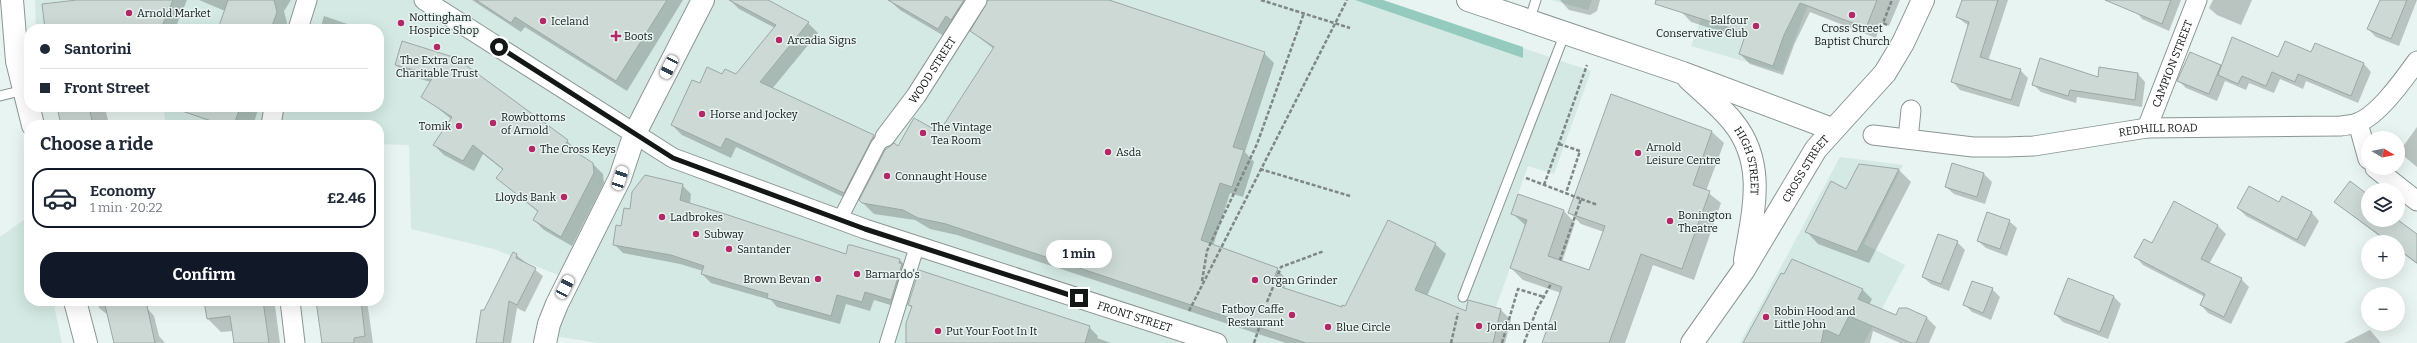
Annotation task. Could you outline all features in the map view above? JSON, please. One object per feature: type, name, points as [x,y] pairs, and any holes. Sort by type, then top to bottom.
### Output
[{"type":"street","points":[[12,0],[17,62],[24,86]]},
{"type":"street","points":[[300,24],[307,0]]},
{"type":"street","name":"FRONT STREET","points":[[424,0],[673,158],[840,220],[1217,343]]},
{"type":"street","points":[[545,343],[549,324],[558,300],[620,178],[635,133],[703,0]]},
{"type":"street","name":"WOOD STREET","points":[[885,137],[916,96],[977,0]]},
{"type":"street","name":"HIGH STREET","points":[[1468,0],[1683,73],[1832,130]]},
{"type":"street","name":"CROSS STREET","points":[[1693,342],[1742,272],[1816,149],[1885,73],[1903,43],[1923,0]]},
{"type":"street","name":"CAMPION STREET","points":[[2147,128],[2197,0]]},
{"type":"street","name":"REDHILL ROAD","points":[[1873,135],[1973,147],[2034,146],[2147,128],[2341,126],[2358,123],[2371,114],[2397,87],[2417,61]]},
{"type":"street","name":"HIGH STREET","points":[[1683,73],[1734,122],[1751,154],[1756,186],[1742,272]]},
{"type":"street","points":[[1908,139],[1911,110]]},
{"type":"street","points":[[2358,123],[2361,134]]},
{"type":"street","points":[[840,220],[878,145],[885,137]]},
{"type":"street","points":[[2384,175],[2417,201]]},
{"type":"street","points":[[887,343],[917,246]]},
{"type":"street","points":[[76,306],[86,343]]},
{"type":"street","points":[[291,306],[295,343]]},
{"type":"lane","points":[[1529,21],[1536,0]]},
{"type":"lane","points":[[1463,297],[1566,33]]},
{"type":"lane","points":[[0,96],[24,90]]},
{"type":"path","points":[[1261,0],[1350,28]]},
{"type":"path","points":[[1179,331],[1347,0]]},
{"type":"path","points":[[1202,285],[1207,251],[1257,144],[1304,13]]},
{"type":"path","points":[[1544,185],[1595,43]]},
{"type":"path","points":[[1559,144],[1580,151],[1566,193]]},
{"type":"path","points":[[1260,169],[1350,196]]},
{"type":"path","points":[[1511,173],[1598,205]]},
{"type":"path","points":[[1560,260],[1581,199]]},
{"type":"path","points":[[1267,302],[1281,267],[1324,251]]},
{"type":"path","points":[[1524,343],[1551,284]]},
{"type":"path","points":[[1502,343],[1518,289],[1544,297]]},
{"type":"path","points":[[1451,343],[1463,297]]},
{"type":"path","points":[[1254,343],[1259,328]]},
{"type":"shaded area","points":[[35,0],[952,0],[978,14],[988,0],[1383,0],[1591,71],[1554,174],[1528,166],[1511,213],[1527,220],[1496,307],[1502,308],[1493,343],[598,343],[547,335],[568,279],[494,249],[411,229],[409,145],[384,144],[384,120],[165,120],[164,112],[384,112],[384,24],[36,24]]},
{"type":"shaded area","points":[[1551,0],[1592,0],[1588,10]]},
{"type":"shaded area","name":"Balfour Conservative Club","points":[[1708,0],[1810,0],[1782,72],[1691,46]]},
{"type":"shaded area","points":[[1840,157],[1903,165],[1864,244],[1905,265],[1864,343],[1740,343]]},
{"type":"shaded area","points":[[24,220],[24,306],[54,306],[62,343],[0,343],[0,237]]},
{"type":"green space","points":[[1355,0],[1383,0],[1523,47],[1523,58]]},
{"type":"building","points":[[77,0],[173,0],[163,24],[44,24],[42,4]]},
{"type":"building","points":[[228,0],[274,0],[277,12],[273,24],[220,24]]},
{"type":"building","points":[[476,0],[667,0],[616,81],[515,17],[511,23]]},
{"type":"building","points":[[729,0],[768,0],[809,22],[760,82],[874,135],[844,193],[726,138],[721,148],[671,125],[692,80],[700,83],[707,67],[722,74],[725,69],[736,74],[776,25]]},
{"type":"building","points":[[888,0],[964,0],[951,20],[946,16],[938,29]]},
{"type":"building","name":"Asda","points":[[988,0],[1109,0],[1265,52],[1233,147],[1244,150],[1232,187],[1220,183],[1201,240],[1278,268],[1272,284],[1342,307],[1342,305],[1345,306],[1388,220],[1436,243],[1415,290],[1466,311],[1468,300],[1501,309],[1493,343],[1306,343],[946,224],[918,218],[903,210],[862,203],[859,200],[885,150],[894,143],[898,146],[914,118],[939,132],[994,47],[970,31]]},
{"type":"building","name":"Balfour Conservative Club","points":[[1656,0],[1877,0],[1866,28],[1800,3],[1784,35],[1773,66],[1739,54],[1746,33],[1655,4]]},
{"type":"building","points":[[1962,0],[1998,0],[1980,57],[2021,69],[2011,100],[1951,82],[1969,22],[1956,17]]},
{"type":"building","points":[[2105,0],[2171,0],[2162,24]]},
{"type":"building","points":[[2380,0],[2407,0],[2391,39],[2367,29]]},
{"type":"building","points":[[2232,37],[2278,57],[2285,41],[2311,52],[2315,43],[2364,63],[2351,96],[2298,74],[2295,82],[2272,72],[2266,86],[2242,76],[2238,84],[2218,75]]},
{"type":"building","points":[[402,41],[456,58],[568,140],[565,145],[593,163],[594,173],[561,237],[533,220],[538,211],[496,178],[503,169],[473,145],[463,161],[433,145],[452,117],[421,97],[434,75],[395,65]]},
{"type":"building","points":[[2190,52],[2221,65],[2209,94],[2177,81]]},
{"type":"building","points":[[2040,58],[2098,77],[2099,67],[2138,73],[2135,100],[2070,90],[2068,96],[2032,85]]},
{"type":"building","points":[[1611,94],[1712,131],[1693,185],[1710,191],[1682,269],[1641,254],[1609,343],[1542,343],[1562,287],[1510,268],[1527,220],[1511,214],[1518,194],[1564,210],[1548,256],[1589,270],[1605,226],[1568,213]]},
{"type":"building","points":[[58,112],[90,112],[92,120],[60,120]]},
{"type":"building","points":[[185,112],[238,112],[236,120],[208,120]]},
{"type":"building","points":[[1952,163],[1984,173],[1977,197],[1945,187]]},
{"type":"building","points":[[1859,164],[1899,169],[1857,252],[1805,232],[1831,181],[1846,189]]},
{"type":"building","points":[[645,175],[683,184],[680,200],[846,254],[848,245],[851,245],[900,259],[899,263],[902,264],[891,300],[865,292],[862,302],[837,295],[831,316],[767,298],[768,294],[701,274],[704,266],[671,255],[613,245],[616,225],[621,226],[624,208],[630,209],[632,192]]},
{"type":"building","points":[[2350,181],[2361,189],[2361,222],[2334,202]]},
{"type":"building","points":[[2249,186],[2279,202],[2282,196],[2312,212],[2297,240],[2237,208]]},
{"type":"building","points":[[2174,201],[2218,225],[2201,259],[2242,278],[2224,317],[2200,305],[2205,294],[2134,257],[2144,239],[2152,243]]},
{"type":"building","points":[[1987,212],[2010,220],[2000,249],[1977,241]]},
{"type":"building","points":[[2405,225],[2417,234],[2417,263],[2405,254],[2405,235],[2379,235],[2368,227],[2405,227]]},
{"type":"building","points":[[1938,234],[1958,241],[1941,284],[1922,277]]},
{"type":"building","points":[[513,252],[517,254],[516,258],[536,268],[517,305],[509,301],[503,343],[476,343],[481,310],[484,310]]},
{"type":"building","points":[[1792,259],[1863,289],[1858,299],[1896,315],[1899,308],[1907,308],[1927,317],[1916,343],[1911,343],[1849,316],[1839,336],[1824,329],[1821,343],[1743,343],[1781,273],[1784,274]]},
{"type":"building","points":[[919,270],[1090,326],[1085,343],[906,343],[906,323],[912,306],[908,305]]},
{"type":"building","points":[[2068,278],[2114,296],[2100,332],[2054,314]]},
{"type":"building","points":[[1972,281],[1993,288],[1983,313],[1963,305]]},
{"type":"building","points":[[105,306],[147,306],[155,343],[114,343]]},
{"type":"building","points":[[205,306],[264,306],[269,343],[234,343],[230,316],[207,319]]},
{"type":"building","points":[[317,306],[362,306],[365,336],[354,338],[354,343],[322,343]]},
{"type":"place","name":"Arnold Market","points":[[129,13]]},
{"type":"place","name":"Cross Street Baptist Church","points":[[1852,15]]},
{"type":"place","name":"Iceland","points":[[543,21]]},
{"type":"place","name":"Nottingham Hospice Shop","points":[[401,23]]},
{"type":"place","name":"Balfour Conservative Club","points":[[1756,26]]},
{"type":"place","name":"Boots","points":[[616,36]]},
{"type":"place","name":"Arcadia Signs","points":[[779,40]]},
{"type":"place","name":"The Extra Care Charitable Trust","points":[[437,47]]},
{"type":"place","name":"Horse and Jockey","points":[[702,114]]},
{"type":"place","name":"Rowbottoms of Arnold","points":[[493,123]]},
{"type":"place","name":"Tomik","points":[[459,126]]},
{"type":"place","name":"The Vintage Tea Room","points":[[923,133]]},
{"type":"place","name":"The Cross Keys","points":[[532,149]]},
{"type":"place","name":"Asda","points":[[1108,152]]},
{"type":"place","name":"Arnold Leisure Centre","points":[[1638,153]]},
{"type":"place","name":"Connaught House","points":[[887,176]]},
{"type":"place","name":"Lloyds Bank","points":[[564,197]]},
{"type":"place","name":"Ladbrokes","points":[[662,217]]},
{"type":"place","name":"Bonington Theatre","points":[[1670,221]]},
{"type":"place","name":"Subway","points":[[696,234]]},
{"type":"place","name":"Santander","points":[[729,249]]},
{"type":"place","name":"Barnardo's","points":[[857,274]]},
{"type":"place","name":"Brown Bevan","points":[[818,279]]},
{"type":"place","name":"Organ Grinder","points":[[1255,280]]},
{"type":"place","name":"Fatboy Caffe Restaurant","points":[[1292,315]]},
{"type":"place","name":"Robin Hood and Little John","points":[[1766,317]]},
{"type":"place","name":"Jordan Dental","points":[[1479,326]]},
{"type":"place","name":"Blue Circle","points":[[1328,327]]},
{"type":"place","name":"Put Your Foot In It","points":[[938,331]]},
{"type":"route","points":[[499,47],[596,107],[673,158],[865,229],[1079,298]]}]
